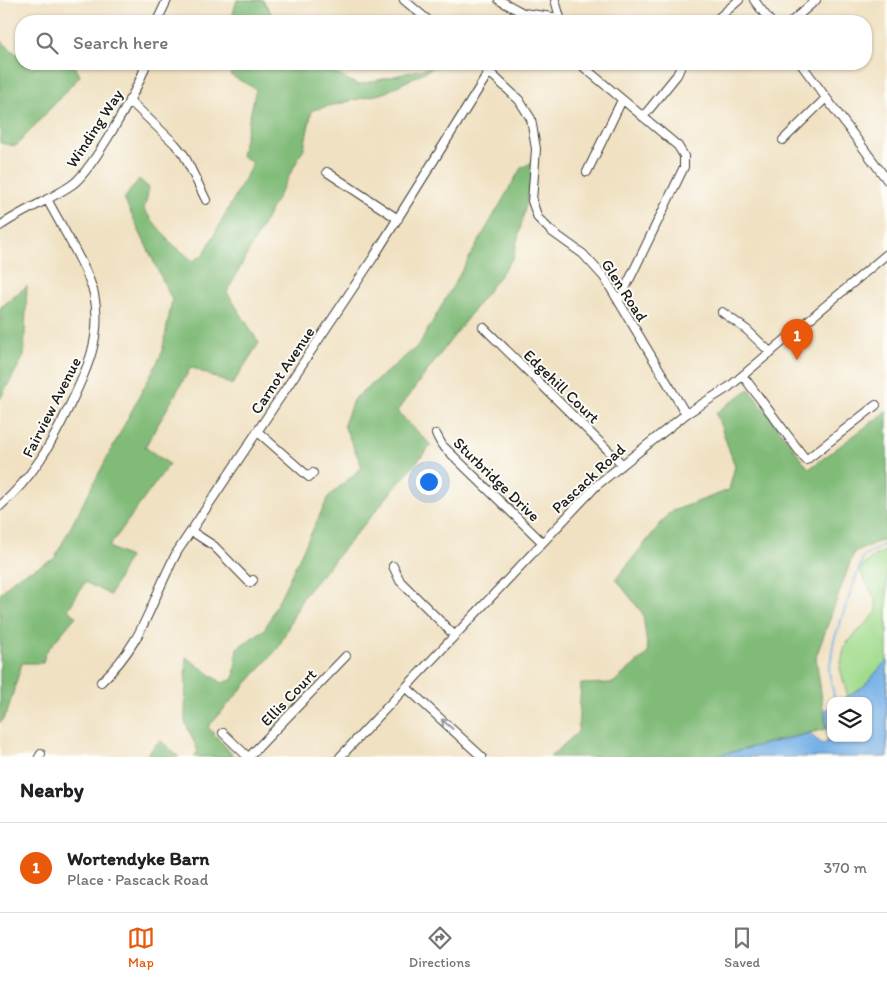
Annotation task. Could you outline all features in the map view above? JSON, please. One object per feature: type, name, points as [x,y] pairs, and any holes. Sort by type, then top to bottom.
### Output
[{"type":"street","points":[[160,15],[167,0]]},
{"type":"street","points":[[404,0],[422,15]]},
{"type":"street","points":[[499,0],[523,13],[534,15]]},
{"type":"street","points":[[556,3],[563,0]]},
{"type":"street","points":[[722,15],[740,0]]},
{"type":"street","points":[[754,0],[765,15]]},
{"type":"street","points":[[799,15],[816,0]]},
{"type":"street","name":"Winding Way","points":[[0,226],[72,184],[87,170],[129,100],[143,70]]},
{"type":"street","points":[[587,70],[678,146],[685,162],[619,301]]},
{"type":"street","points":[[643,117],[679,70]]},
{"type":"street","points":[[805,70],[887,180]]},
{"type":"street","name":"Carnot Avenue","points":[[101,682],[120,662],[140,634],[167,571],[191,532],[398,219],[489,72]]},
{"type":"street","name":"Glen Road","points":[[489,72],[519,100],[531,118],[536,141],[532,201],[538,218],[551,231],[572,245],[596,267],[619,301],[686,414]]},
{"type":"street","points":[[783,140],[826,98]]},
{"type":"street","points":[[129,100],[184,155],[206,200]]},
{"type":"street","points":[[587,172],[622,100]]},
{"type":"street","points":[[327,172],[398,219]]},
{"type":"street","name":"Fairview Avenue","points":[[0,506],[23,484],[50,447],[87,370],[96,342],[97,311],[92,286],[46,199]]},
{"type":"street","name":"Pascack Road","points":[[340,757],[407,688],[582,498],[686,414],[729,388],[887,254]]},
{"type":"street","points":[[722,312],[747,330],[771,353]]},
{"type":"street","name":"Edgehill Court","points":[[483,327],[622,464]]},
{"type":"street","points":[[743,376],[806,460],[876,405]]},
{"type":"street","points":[[258,432],[308,477],[313,473]]},
{"type":"street","name":"Sturbridge Drive","points":[[436,434],[442,445],[542,542]]},
{"type":"street","points":[[191,532],[214,546],[250,583],[253,580]]},
{"type":"street","points":[[393,566],[400,581],[455,636]]},
{"type":"street","name":"Ellis Court","points":[[249,757],[346,656]]},
{"type":"street","points":[[407,688],[482,757]]},
{"type":"street","points":[[223,733],[249,757]]},
{"type":"green space","points":[[237,0],[263,0],[272,15],[233,15]]},
{"type":"green space","points":[[0,40],[15,53],[15,70],[77,70],[80,76],[16,146],[0,143]]},
{"type":"green space","points":[[232,70],[329,70],[358,85],[419,70],[428,70],[384,93],[312,110],[304,148],[227,292],[259,343],[232,385],[191,367],[145,447],[169,464],[109,547],[129,557],[110,595],[85,582],[68,610],[76,616],[45,653],[43,663],[22,663],[7,713],[0,723],[0,594],[15,578],[54,559],[162,353],[172,300],[124,199],[139,179],[149,188],[144,210],[170,242],[193,261],[204,254],[253,163],[241,156],[256,89],[230,75]]},
{"type":"green space","points":[[535,161],[513,258],[397,411],[431,445],[303,597],[278,648],[208,727],[234,757],[194,757],[198,751],[185,722],[186,657],[222,683],[234,679],[237,648],[265,629],[329,496],[362,467],[344,425],[353,400],[419,345],[521,168]]},
{"type":"green space","points":[[27,286],[24,356],[0,399],[0,308]]},
{"type":"green space","points":[[749,389],[809,469],[887,411],[887,538],[854,552],[816,657],[826,729],[712,757],[550,757],[578,732],[581,684],[613,683],[648,653],[643,614],[616,579],[670,512],[729,490],[735,466],[716,413]]},
{"type":"green space","points":[[887,550],[887,757],[872,742],[872,697],[848,697],[840,668],[845,645],[877,612],[875,598],[859,569],[874,556]]},
{"type":"green space","points":[[160,740],[179,757],[145,757]]},
{"type":"water","points":[[887,660],[887,757],[712,757],[810,733],[822,745],[827,742],[872,742],[872,697],[847,697],[863,687]]},
{"type":"water","points":[[827,709],[827,731],[825,710]]},
{"type":"waterway","points":[[834,697],[829,671],[834,640],[863,557],[887,543]]},
{"type":"place","name":"Wortendyke Barn","points":[[797,360]]}]
